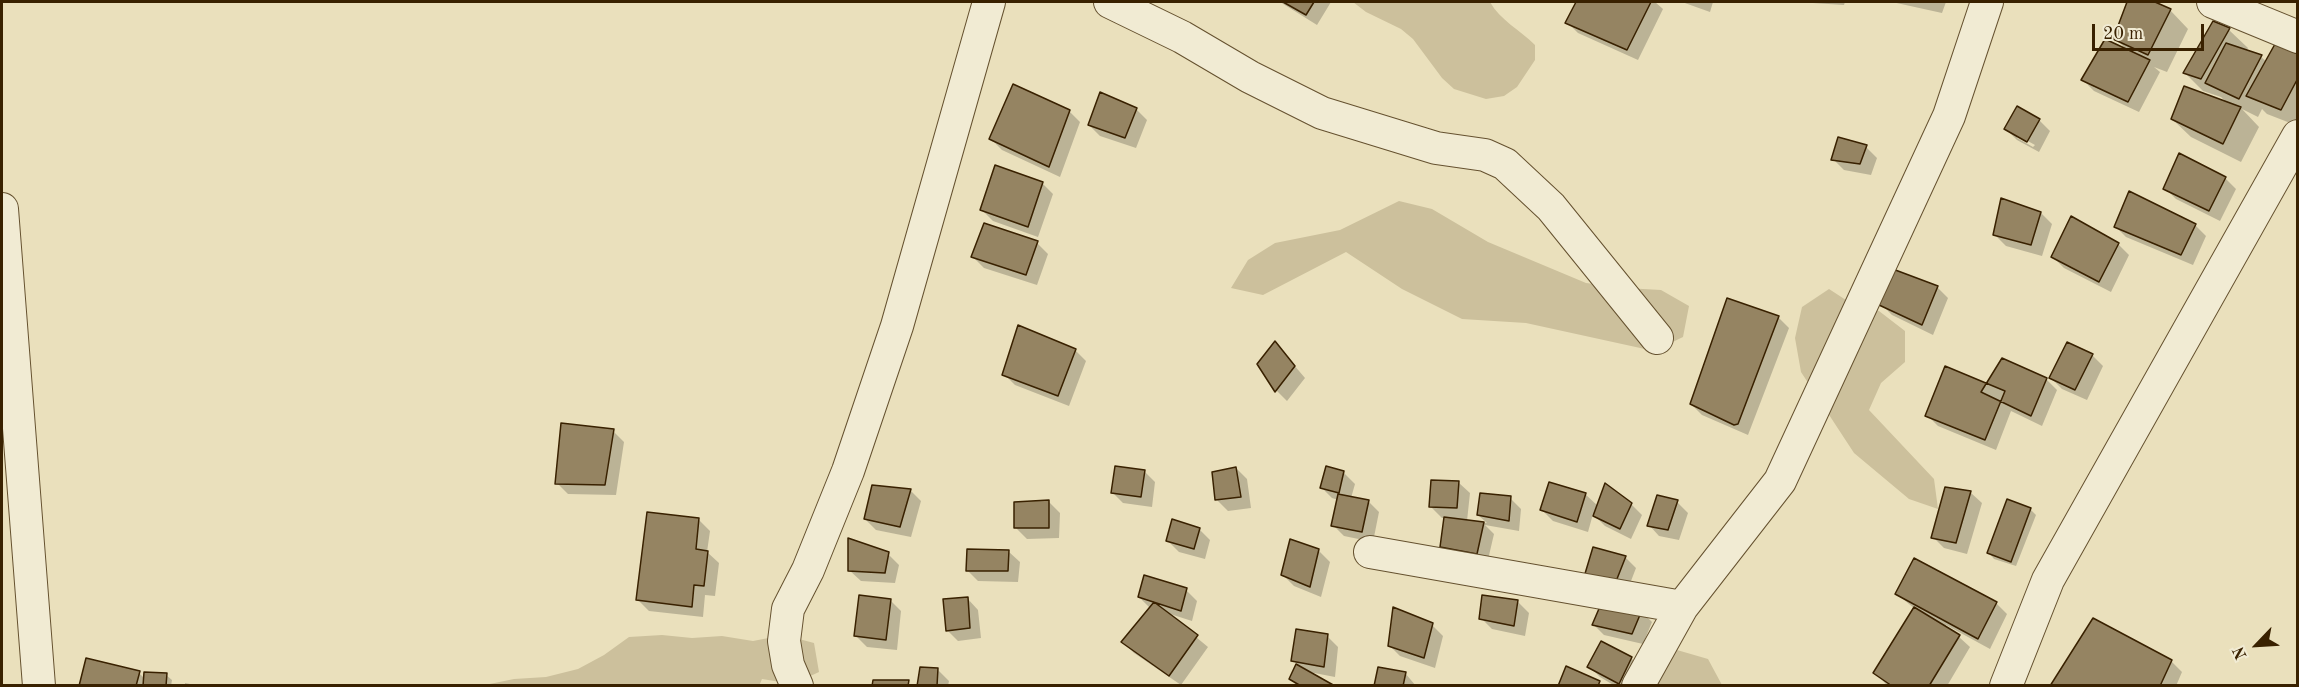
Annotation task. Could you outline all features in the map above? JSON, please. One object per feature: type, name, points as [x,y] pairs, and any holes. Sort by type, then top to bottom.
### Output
[{"type":"street","points":[[797,686],[788,665],[784,641],[788,609],[808,570],[848,471],[897,326],[989,2]]},
{"type":"street","points":[[1110,2],[1182,37],[1250,77],[1322,113],[1436,148],[1485,155],[1505,165],[1551,207],[1657,338]]},
{"type":"street","points":[[1638,686],[1682,607],[1780,481],[1949,116],[1987,2]]},
{"type":"street","points":[[2213,2],[2298,37]]},
{"type":"street","points":[[2006,686],[2048,580],[2298,136]]},
{"type":"street","points":[[2,209],[39,686]]},
{"type":"street","points":[[1370,552],[1682,607]]},
{"type":"shaded area","points":[[1353,2],[1490,2],[1505,20],[1535,45],[1535,60],[1517,87],[1504,96],[1486,99],[1454,89],[1442,78],[1413,39],[1401,29],[1366,12]]},
{"type":"shaded area","points":[[1399,201],[1432,209],[1488,242],[1586,283],[1661,290],[1689,306],[1683,337],[1654,351],[1526,323],[1462,319],[1402,289],[1346,252],[1263,295],[1231,288],[1248,260],[1275,243],[1340,230]]},
{"type":"shaded area","points":[[1829,289],[1849,302],[1879,311],[1905,331],[1905,362],[1881,383],[1869,410],[1934,479],[1938,509],[1909,499],[1854,453],[1801,372],[1795,338],[1802,307]]},
{"type":"shaded area","points":[[662,635],[692,638],[722,636],[753,641],[784,635],[814,643],[819,672],[793,684],[762,679],[759,686],[480,686],[514,679],[546,677],[578,669],[604,655],[629,637]]},
{"type":"shaded area","points":[[1677,650],[1708,659],[1722,685],[1643,686],[1652,667]]},
{"type":"building","points":[[1283,2],[1314,2],[1306,15]]},
{"type":"building","points":[[1576,2],[1651,2],[1627,50],[1565,23]]},
{"type":"building","points":[[2127,2],[2155,2],[2171,9],[2148,55],[2113,39]]},
{"type":"building","points":[[2213,21],[2230,28],[2201,79],[2183,73]]},
{"type":"building","points":[[2105,39],[2150,60],[2128,102],[2081,80]]},
{"type":"building","points":[[2226,43],[2262,55],[2239,99],[2205,83]]},
{"type":"building","points":[[2275,44],[2298,54],[2298,78],[2281,110],[2246,96]]},
{"type":"building","points":[[1013,84],[1070,110],[1049,167],[989,139]]},
{"type":"building","points":[[2184,86],[2241,107],[2223,144],[2171,119]]},
{"type":"building","points":[[1100,92],[1137,108],[1125,138],[1088,125]]},
{"type":"building","points":[[2017,106],[2040,119],[2027,142],[2004,129]]},
{"type":"building","points":[[1838,137],[1867,145],[1860,164],[1831,160]]},
{"type":"building","points":[[2179,153],[2226,177],[2209,211],[2163,189]]},
{"type":"building","points":[[995,165],[1043,182],[1028,227],[980,210]]},
{"type":"building","points":[[2129,191],[2196,224],[2181,255],[2114,227]]},
{"type":"building","points":[[2001,198],[2041,212],[2031,245],[1993,235]]},
{"type":"building","points":[[2071,216],[2119,243],[2099,282],[2051,257]]},
{"type":"building","points":[[984,223],[1038,241],[1026,275],[971,257]]},
{"type":"building","points":[[1890,268],[1938,286],[1922,325],[1879,305]]},
{"type":"building","points":[[1727,298],[1779,316],[1738,424],[1734,425],[1690,404]]},
{"type":"building","points":[[1018,325],[1076,349],[1058,396],[1002,375]]},
{"type":"building","points":[[1275,341],[1295,366],[1275,392],[1257,364]]},
{"type":"building","points":[[2067,342],[2093,354],[2075,390],[2049,378]]},
{"type":"building","points":[[2002,358],[2047,378],[2031,416],[1981,392]]},
{"type":"building","points":[[1945,366],[2005,391],[1985,440],[1925,416]]},
{"type":"building","points":[[561,423],[614,429],[605,485],[555,484]]},
{"type":"building","points":[[1115,466],[1145,470],[1141,497],[1111,493]]},
{"type":"building","points":[[1326,466],[1344,471],[1339,493],[1320,488]]},
{"type":"building","points":[[1236,467],[1241,497],[1215,500],[1212,472]]},
{"type":"building","points":[[1431,480],[1459,481],[1457,508],[1429,507]]},
{"type":"building","points":[[1549,482],[1586,493],[1577,522],[1540,510]]},
{"type":"building","points":[[1605,483],[1632,503],[1620,529],[1593,516]]},
{"type":"building","points":[[872,485],[911,489],[900,527],[864,519]]},
{"type":"building","points":[[1945,487],[1971,491],[1956,543],[1931,538]]},
{"type":"building","points":[[1480,493],[1511,496],[1509,521],[1477,515]]},
{"type":"building","points":[[1338,494],[1369,500],[1362,532],[1331,526]]},
{"type":"building","points":[[1657,495],[1678,500],[1668,530],[1647,526]]},
{"type":"building","points":[[2007,499],[2031,508],[2011,562],[1987,553]]},
{"type":"building","points":[[1049,500],[1049,528],[1014,528],[1014,502]]},
{"type":"building","points":[[647,512],[699,518],[696,549],[708,551],[704,586],[694,585],[692,607],[636,600]]},
{"type":"building","points":[[1444,517],[1484,522],[1477,554],[1440,547]]},
{"type":"building","points":[[1172,519],[1200,528],[1194,549],[1166,541]]},
{"type":"building","points":[[848,538],[889,552],[885,573],[848,571]]},
{"type":"building","points":[[1290,539],[1319,549],[1310,587],[1281,575]]},
{"type":"building","points":[[1593,547],[1626,556],[1615,584],[1584,577]]},
{"type":"building","points":[[967,549],[1009,550],[1008,571],[966,571]]},
{"type":"building","points":[[1914,558],[1997,602],[1978,639],[1895,594]]},
{"type":"building","points":[[1144,575],[1187,588],[1181,611],[1138,597]]},
{"type":"building","points":[[859,595],[891,599],[886,640],[854,636]]},
{"type":"building","points":[[1482,595],[1518,600],[1514,626],[1479,619]]},
{"type":"building","points":[[968,597],[970,628],[946,631],[943,599]]},
{"type":"building","points":[[1604,597],[1642,610],[1632,634],[1592,625]]},
{"type":"building","points":[[1154,602],[1198,635],[1169,676],[1121,642]]},
{"type":"building","points":[[1393,607],[1433,623],[1424,658],[1388,646]]},
{"type":"building","points":[[1914,607],[1960,635],[1929,686],[1892,686],[1873,673]]},
{"type":"building","points":[[2093,618],[2172,660],[2160,686],[2050,686]]},
{"type":"building","points":[[1296,629],[1328,634],[1324,667],[1291,661]]},
{"type":"building","points":[[1601,641],[1632,657],[1619,684],[1587,667]]},
{"type":"building","points":[[86,658],[140,671],[136,686],[79,686]]},
{"type":"building","points":[[1296,664],[1335,686],[1301,686],[1289,679]]},
{"type":"building","points":[[1566,666],[1600,681],[1598,686],[1558,686]]},
{"type":"building","points":[[920,667],[938,668],[937,686],[917,686]]},
{"type":"building","points":[[1378,667],[1406,672],[1403,686],[1374,686]]},
{"type":"building","points":[[144,672],[167,673],[166,686],[143,686]]},
{"type":"building","points":[[873,680],[909,680],[908,686],[872,686]]}]
